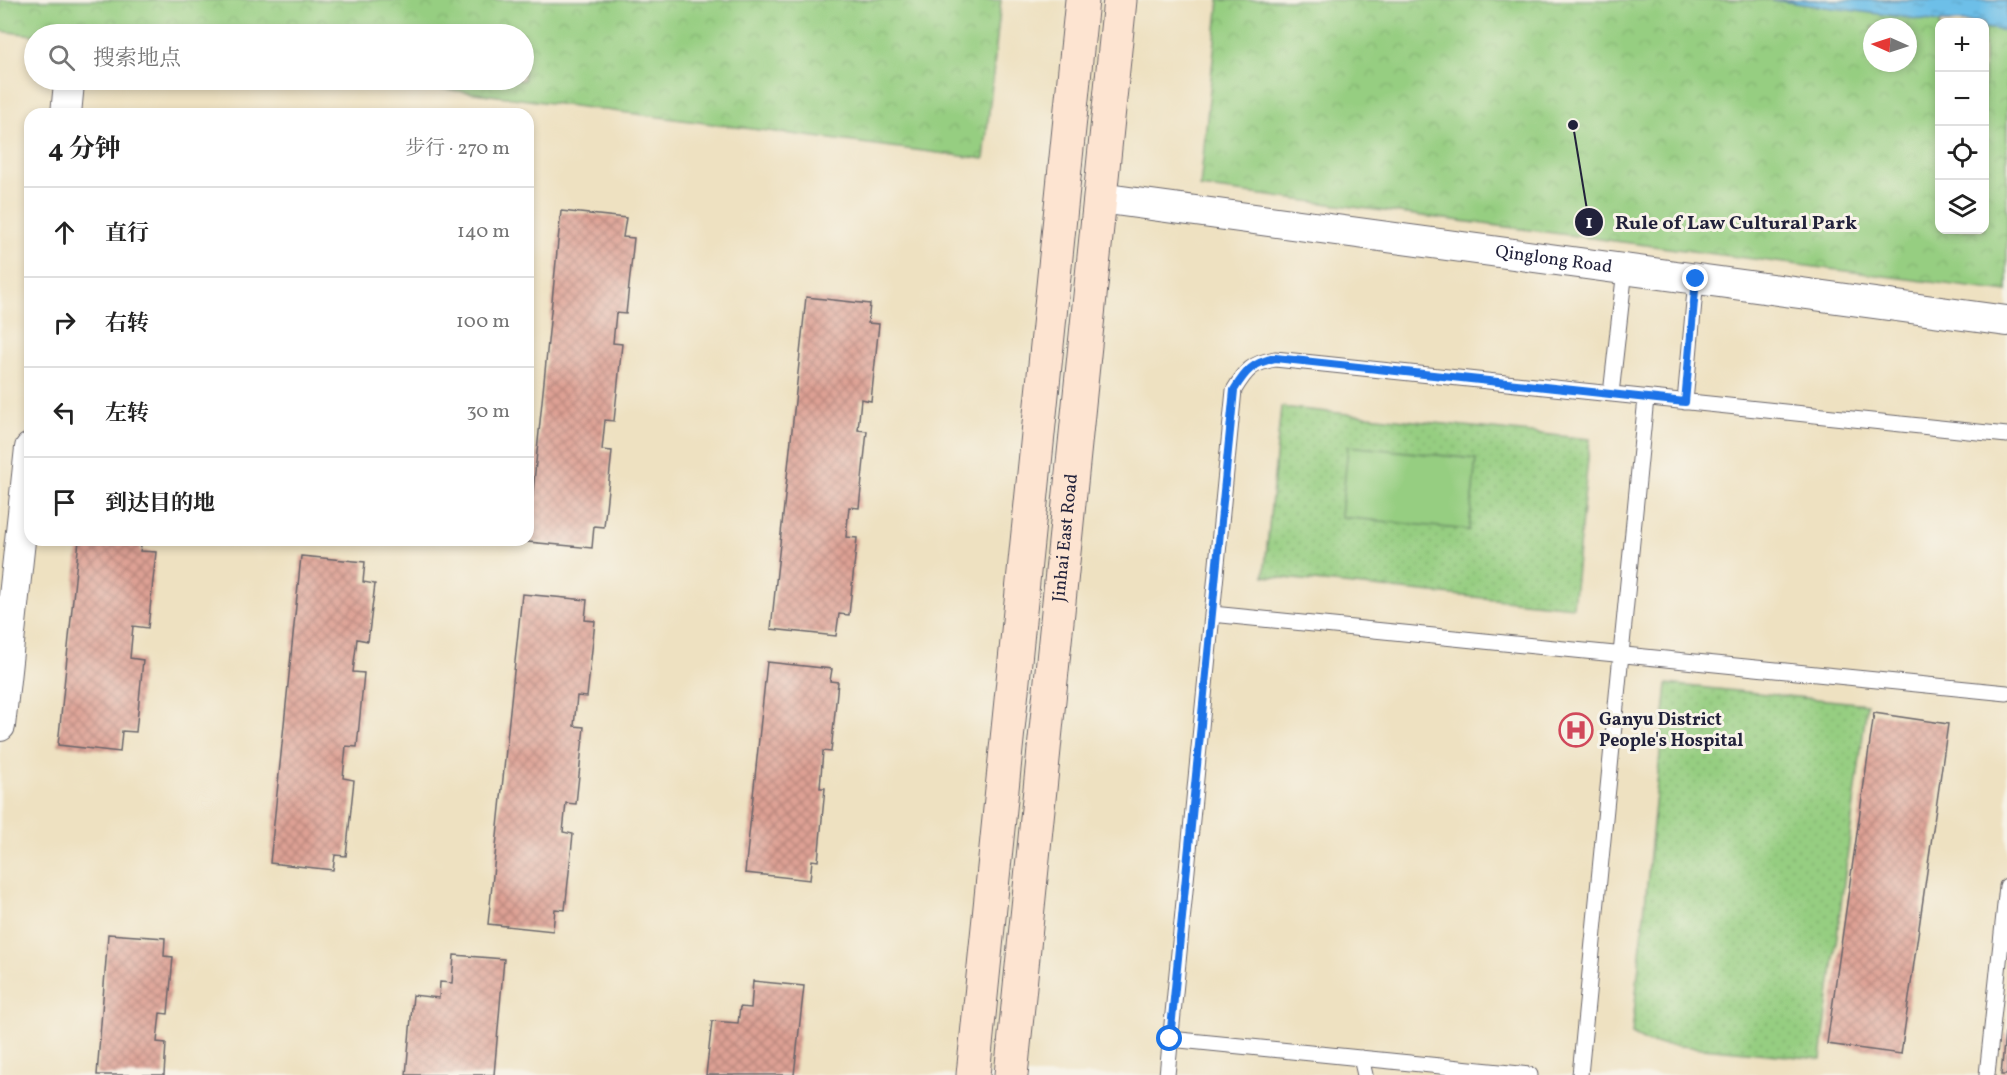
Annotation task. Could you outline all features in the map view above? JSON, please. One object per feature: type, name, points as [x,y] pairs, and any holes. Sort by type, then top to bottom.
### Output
[{"type":"main road","name":"Jinhai East Road","points":[[973,1075],[1082,0]]},
{"type":"main road","name":"Jinhai East Road","points":[[1011,1075],[1120,0]]},
{"type":"street","points":[[67,108],[68,90]]},
{"type":"street","name":"Qinglong Road","points":[[1100,198],[2007,321]]},
{"type":"street","points":[[0,726],[24,504]]},
{"type":"lane","points":[[1611,394],[1625,269]]},
{"type":"lane","points":[[1685,402],[1696,279]]},
{"type":"lane","points":[[1167,1075],[1234,390],[1245,372],[1261,362],[1275,358],[2007,435]]},
{"type":"lane","points":[[1580,1075],[1646,398]]},
{"type":"lane","points":[[1212,614],[2007,693]]},
{"type":"lane","points":[[1987,1075],[2007,886]]},
{"type":"lane","points":[[1170,1039],[1530,1075]]},
{"type":"lane","points":[[1361,1058],[1365,1075]]},
{"type":"green space","points":[[0,0],[1001,0],[984,159],[451,90],[534,90],[534,24],[24,24],[24,34],[0,31]]},
{"type":"green space","points":[[1219,0],[2007,0],[2007,292],[1200,187]]},
{"type":"green space","points":[[1281,407],[1590,439],[1573,607],[1264,576]]},
{"type":"green space","points":[[1348,446],[1476,459],[1469,530],[1341,517]]},
{"type":"green space","points":[[1667,684],[1867,704],[1821,1059],[1649,1043],[1632,1034]]},
{"type":"water","points":[[1772,0],[2007,0],[2007,31],[1989,29],[1989,18],[1935,18],[1935,21]]},
{"type":"building","points":[[561,211],[626,218],[623,237],[634,238],[626,314],[616,313],[613,343],[622,344],[614,421],[605,420],[602,450],[612,451],[604,527],[594,526],[592,548],[534,543],[534,482]]},
{"type":"building","points":[[806,297],[870,304],[868,323],[879,324],[871,401],[861,399],[858,430],[867,431],[859,508],[849,507],[846,537],[857,538],[849,615],[839,614],[836,636],[771,629]]},
{"type":"building","points":[[78,546],[141,546],[140,551],[156,552],[148,628],[133,626],[130,658],[143,660],[136,732],[122,731],[120,752],[58,745]]},
{"type":"building","points":[[301,556],[365,562],[363,582],[375,584],[368,641],[357,639],[353,672],[364,673],[357,747],[346,746],[343,778],[354,780],[346,856],[335,855],[333,870],[270,863]]},
{"type":"building","points":[[522,594],[587,600],[585,620],[595,621],[587,697],[577,696],[574,726],[584,727],[576,804],[566,803],[563,832],[573,834],[565,910],[555,909],[553,931],[488,924]]},
{"type":"building","points":[[767,662],[832,669],[830,681],[838,682],[831,752],[823,751],[820,788],[825,788],[818,861],[812,860],[810,880],[745,873]]},
{"type":"building","points":[[1874,713],[1948,724],[1901,1054],[1827,1044]]},
{"type":"building","points":[[108,934],[165,938],[164,956],[173,957],[168,1014],[160,1013],[157,1042],[166,1043],[164,1075],[97,1075]]},
{"type":"building","points":[[454,955],[504,959],[494,1075],[406,1075],[413,995],[439,998],[440,982],[452,983]]},
{"type":"building","points":[[753,981],[804,986],[794,1075],[706,1075],[712,1021],[738,1023],[740,1007],[751,1008]]},
{"type":"building","points":[[2005,1033],[2007,1033],[2007,1075],[2001,1075]]},
{"type":"place","name":"Rule of Law Cultural Park","points":[[1573,125]]},
{"type":"place","name":"Ganyu District People's Hospital","points":[[1576,730]]},
{"type":"route","points":[[1170,1039],[1234,390],[1245,372],[1261,362],[1275,358],[1685,402],[1696,279]]}]
